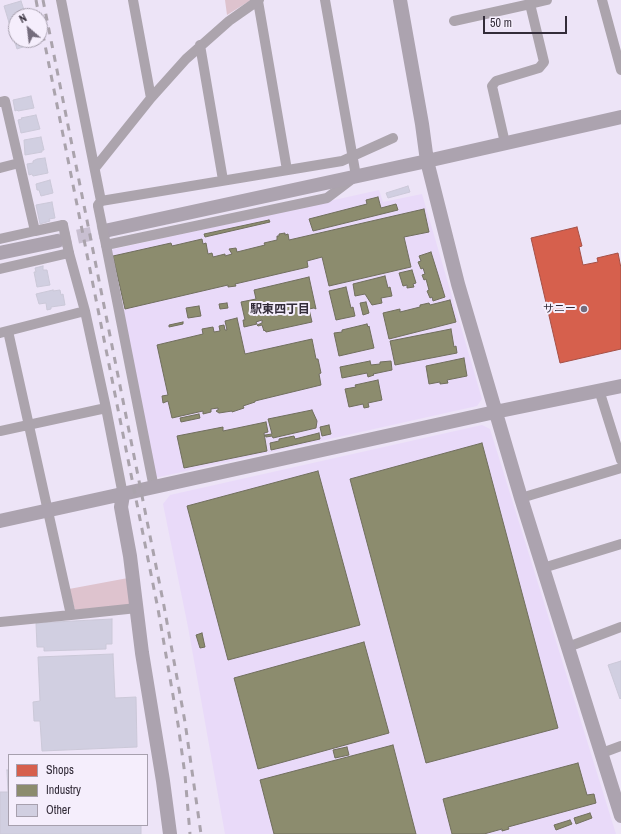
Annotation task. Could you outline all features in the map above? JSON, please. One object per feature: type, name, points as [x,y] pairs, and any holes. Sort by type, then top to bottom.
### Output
[{"type":"street","points":[[61,0],[84,120],[95,168],[106,245],[154,488]]},
{"type":"street","points":[[133,0],[151,98]]},
{"type":"street","points":[[95,168],[151,98],[186,59],[200,45],[258,0],[287,170]]},
{"type":"street","points":[[325,0],[351,156],[356,176]]},
{"type":"street","points":[[400,0],[427,161],[458,284],[521,498],[621,816]]},
{"type":"street","points":[[454,22],[547,0]]},
{"type":"street","points":[[602,0],[620,64]]},
{"type":"street","points":[[505,144],[492,86],[496,81],[539,68],[544,62],[530,4]]},
{"type":"street","points":[[200,45],[223,180]]},
{"type":"street","points":[[0,102],[5,101],[35,231]]},
{"type":"street","points":[[109,230],[505,144],[621,117]]},
{"type":"street","points":[[99,203],[223,180],[342,161],[393,138]]},
{"type":"street","points":[[0,168],[19,163]]},
{"type":"street","points":[[106,245],[327,198],[356,176]]},
{"type":"street","points":[[0,238],[63,225],[68,253],[85,312],[123,495],[121,507],[130,556],[142,653],[162,773],[170,834]]},
{"type":"street","points":[[0,253],[57,240]]},
{"type":"street","points":[[0,269],[68,253]]},
{"type":"street","points":[[71,615],[29,425],[4,332],[85,312]]},
{"type":"street","points":[[0,521],[495,412],[621,386]]},
{"type":"street","points":[[599,390],[621,460]]},
{"type":"street","points":[[0,431],[106,408]]},
{"type":"street","points":[[521,498],[621,468]]},
{"type":"street","points":[[543,568],[621,544]]},
{"type":"street","points":[[0,622],[137,608]]},
{"type":"street","points":[[568,647],[621,627]]},
{"type":"street","points":[[602,753],[621,746]]},
{"type":"shaded area","points":[[225,0],[251,0],[227,15]]},
{"type":"shaded area","points":[[379,190],[383,202],[422,194],[482,399],[477,406],[155,478],[110,250]]},
{"type":"shaded area","points":[[482,425],[490,429],[616,834],[225,834],[188,627],[163,504],[170,495]]},
{"type":"shaded area","points":[[128,578],[132,601],[128,605],[75,610],[69,589]]},
{"type":"building: Shops","name":"サニー","points":[[577,227],[582,246],[579,247],[583,265],[598,262],[597,258],[618,253],[621,268],[621,349],[560,363],[531,238]]},
{"type":"building: Industry","points":[[378,197],[381,208],[396,204],[398,210],[313,231],[309,219],[367,204],[366,200]]},
{"type":"building: Industry","points":[[424,209],[429,232],[404,237],[411,267],[329,286],[322,257],[307,261],[308,267],[235,284],[236,286],[228,287],[228,285],[125,309],[113,256],[171,243],[172,246],[202,239],[203,244],[206,243],[208,254],[212,253],[213,257],[225,254],[225,256],[232,254],[229,249],[236,248],[237,252],[265,245],[264,243],[277,240],[277,236],[279,236],[279,234],[288,234],[289,240]]},
{"type":"building: Industry","points":[[269,220],[270,222],[205,237],[204,234]]},
{"type":"building: Industry","points":[[431,252],[445,297],[433,301],[432,297],[430,298],[427,291],[429,290],[426,279],[424,280],[422,275],[425,274],[423,268],[421,269],[418,262],[421,261],[419,256]]},
{"type":"building: Industry","points":[[412,270],[416,283],[413,284],[414,287],[407,288],[407,285],[403,286],[399,273]]},
{"type":"building: Industry","points":[[385,276],[392,296],[381,298],[382,303],[372,305],[365,294],[355,296],[353,284]]},
{"type":"building: Industry","points":[[309,277],[316,309],[309,309],[312,322],[266,332],[265,330],[264,331],[262,325],[257,325],[262,323],[262,320],[256,322],[257,324],[244,327],[243,320],[245,320],[241,302],[256,299],[254,290]]},
{"type":"building: Industry","points":[[346,287],[351,308],[353,307],[355,316],[336,320],[329,291]]},
{"type":"building: Industry","points":[[450,300],[456,322],[389,339],[383,313],[400,309],[400,312],[420,307],[420,305],[429,303],[430,305]]},
{"type":"building: Industry","points":[[366,302],[369,313],[363,315],[360,303]]},
{"type":"building: Industry","points":[[227,303],[228,308],[220,309],[219,304]]},
{"type":"building: Industry","points":[[199,306],[201,316],[188,318],[186,308]]},
{"type":"building: Industry","points":[[237,318],[245,354],[312,339],[316,359],[318,359],[321,373],[319,374],[321,385],[255,401],[243,406],[244,408],[232,412],[219,413],[216,411],[218,408],[211,409],[211,412],[203,414],[203,411],[172,418],[168,401],[163,403],[162,396],[168,395],[157,345],[203,334],[202,329],[213,327],[214,332],[220,331],[219,326],[224,325],[225,330],[227,330],[225,321]]},
{"type":"building: Industry","points":[[183,322],[183,324],[169,327],[169,325]]},
{"type":"building: Industry","points":[[367,324],[368,327],[369,326],[374,348],[339,356],[334,333]]},
{"type":"building: Industry","points":[[451,329],[454,347],[456,346],[457,353],[395,365],[390,341]]},
{"type":"building: Industry","points":[[464,358],[467,376],[447,380],[448,383],[440,384],[440,382],[429,384],[426,366]]},
{"type":"building: Industry","points":[[370,361],[371,365],[391,361],[392,370],[373,374],[374,375],[368,377],[367,373],[342,378],[340,367]]},
{"type":"building: Industry","points":[[378,380],[382,400],[368,403],[369,407],[364,408],[363,404],[349,407],[345,389],[356,387],[355,385]]},
{"type":"building: Industry","points":[[312,410],[317,421],[316,428],[273,438],[272,436],[266,437],[265,435],[272,434],[268,419]]},
{"type":"building: Industry","points":[[199,414],[200,418],[181,422],[180,418]]},
{"type":"building: Industry","points":[[266,422],[268,432],[264,433],[267,451],[184,468],[177,436],[223,427],[223,431]]},
{"type":"building: Industry","points":[[329,425],[331,434],[322,436],[320,427]]},
{"type":"building: Industry","points":[[319,433],[320,439],[271,450],[270,443],[279,441],[279,439],[294,436],[295,439]]},
{"type":"building: Industry","points":[[482,443],[558,728],[426,763],[350,479]]},
{"type":"building: Industry","points":[[318,471],[360,625],[228,660],[187,506]]},
{"type":"building: Industry","points":[[202,633],[205,647],[200,648],[196,635]]},
{"type":"building: Industry","points":[[364,642],[389,733],[258,769],[234,678]]},
{"type":"building: Industry","points":[[393,745],[416,834],[274,834],[260,780]]},
{"type":"building: Industry","points":[[347,747],[349,755],[335,758],[333,750]]},
{"type":"building: Industry","points":[[578,763],[587,795],[594,794],[596,803],[508,827],[509,829],[502,831],[502,829],[484,834],[452,834],[443,799]]},
{"type":"building: Industry","points":[[590,813],[592,818],[576,824],[574,818]]},
{"type":"building: Industry","points":[[570,820],[572,824],[556,830],[554,825]]},
{"type":"building: Other","points":[[21,1],[23,8],[8,8],[8,19],[4,6]]},
{"type":"building: Other","points":[[31,96],[34,108],[15,111],[13,100]]},
{"type":"building: Other","points":[[36,115],[40,129],[21,133],[18,120]]},
{"type":"building: Other","points":[[41,137],[44,150],[42,150],[42,152],[25,155],[24,140]]},
{"type":"building: Other","points":[[45,158],[48,173],[33,176],[32,174],[29,175],[27,164],[33,163],[33,161],[37,159]]},
{"type":"building: Other","points":[[50,180],[53,193],[41,196],[39,190],[37,190],[36,184]]},
{"type":"building: Other","points":[[408,186],[410,192],[388,198],[386,193]]},
{"type":"building: Other","points":[[52,202],[55,218],[49,219],[50,221],[40,224],[36,205]]},
{"type":"building: Other","points":[[43,266],[43,270],[47,270],[50,285],[37,287],[34,272],[36,272],[35,268]]},
{"type":"building: Other","points":[[60,290],[61,295],[63,294],[65,305],[51,307],[51,309],[47,310],[46,303],[39,304],[36,294]]},
{"type":"building: Other","points":[[112,619],[112,644],[106,644],[106,649],[44,651],[44,647],[37,647],[36,623]]},
{"type":"building: Other","points":[[113,654],[115,698],[136,697],[137,747],[42,751],[40,721],[34,721],[33,702],[40,701],[38,657]]},
{"type":"building: Other","points":[[621,661],[621,698],[620,699],[608,665]]},
{"type":"building: Other","points":[[7,770],[8,770],[8,792]]},
{"type":"building: Other","points":[[0,792],[8,792],[8,826],[141,826],[141,834],[0,834]]},
{"type":"tunnel","points":[[57,241],[109,230]]},
{"type":"railway","points":[[36,0],[38,8]]},
{"type":"railway","points":[[43,0],[164,606],[185,722],[201,834]]},
{"type":"railway","points":[[46,48],[158,609],[178,724],[185,775],[190,834]]},
{"type":"place","name":"サニー","points":[[584,309]]},
{"type":"district","name":"駅東四丁目","points":[[280,310]]}]
